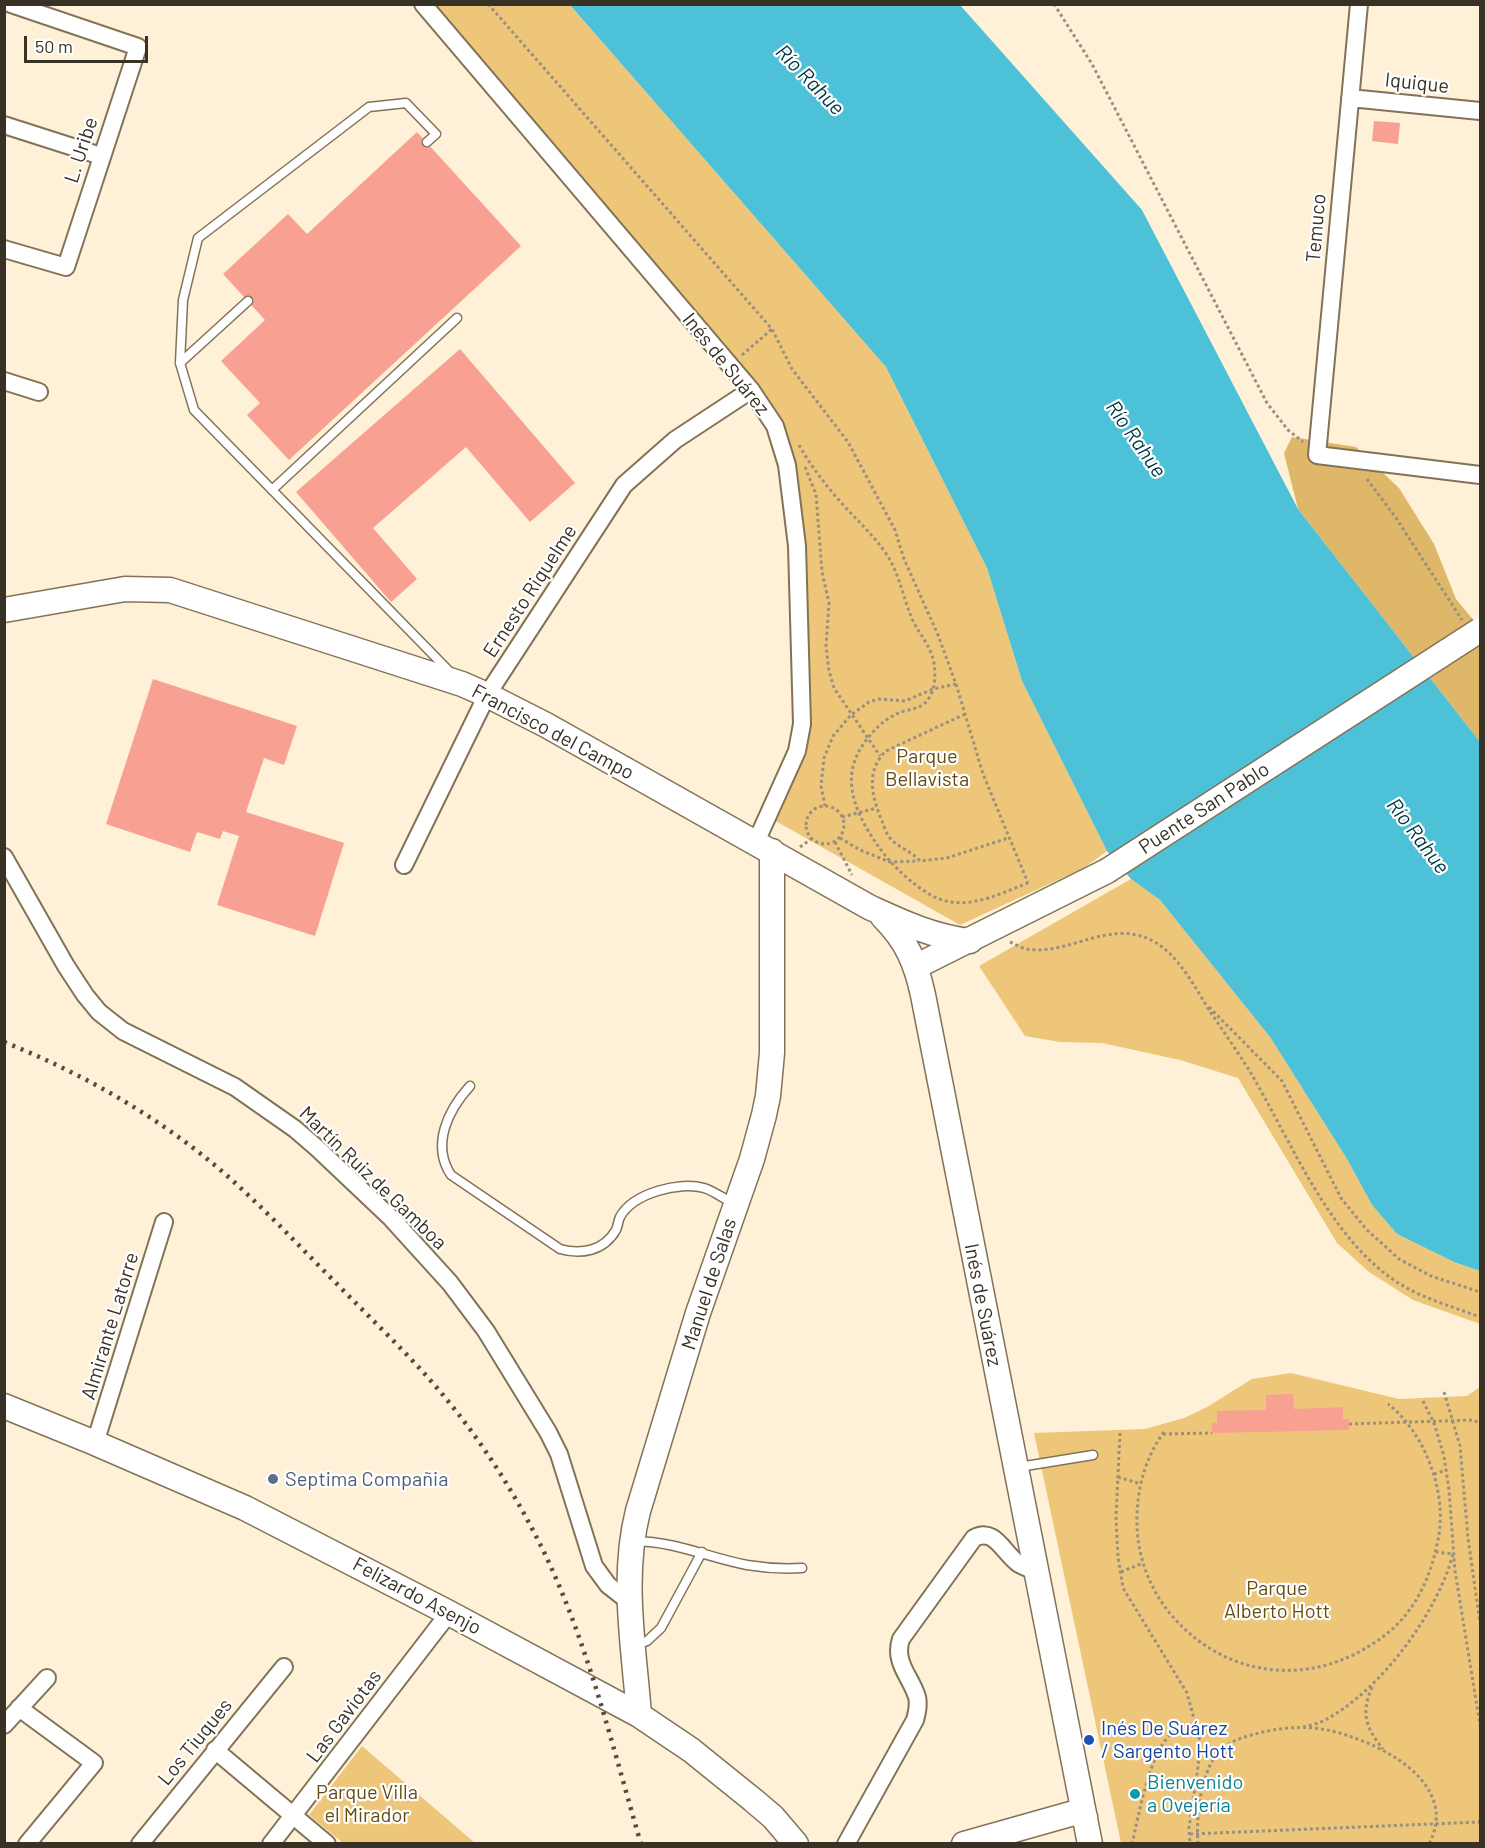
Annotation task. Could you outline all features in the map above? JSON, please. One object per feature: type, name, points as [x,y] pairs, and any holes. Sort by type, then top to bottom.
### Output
[{"type":"street","name":"L. Uribe","points":[[4,249],[66,267],[138,47],[11,4]]},
{"type":"street","name":"Inés de Suárez","points":[[423,4],[751,390],[775,426],[787,465],[797,546],[802,724],[797,751],[764,846]]},
{"type":"street","name":"Temuco","points":[[1317,455],[1359,4]]},
{"type":"street","name":"Iquique","points":[[1350,98],[1480,111]]},
{"type":"street","points":[[4,125],[101,156]]},
{"type":"street","points":[[4,381],[39,392]]},
{"type":"street","name":"Ernesto Riquelme","points":[[404,865],[487,695],[624,485],[675,440],[751,390]]},
{"type":"street","points":[[1317,455],[1480,475]]},
{"type":"street","name":"Francisco del Campo","points":[[4,610],[125,589],[170,590],[462,684],[518,710],[869,906],[920,930],[948,939],[970,941]]},
{"type":"street","name":"Puente San Pablo","points":[[917,966],[1107,871],[1472,626]]},
{"type":"street","name":"Manuel de Salas","points":[[639,1715],[631,1603],[629,1558],[631,1541],[698,1312],[736,1205],[764,1115],[770,1076],[764,846]]},
{"type":"street","name":"Martín Ruiz de Gamboa","points":[[4,857],[66,966],[85,996],[99,1012],[123,1031],[235,1087],[295,1129],[391,1218],[450,1283],[486,1331],[548,1432],[559,1454],[594,1566],[608,1585],[631,1603]]},
{"type":"street","name":"Inés de Suárez","points":[[869,906],[898,934],[917,966],[1065,1719],[1066,1769],[1090,1844]]},
{"type":"street","name":"Almirante Latorre","points":[[95,1443],[164,1222]]},
{"type":"street","name":"Felizardo Asenjo","points":[[4,1406],[245,1508],[449,1613],[639,1715],[691,1750],[753,1800],[773,1817],[796,1844]]},
{"type":"street","points":[[846,1844],[915,1720],[916,1696],[899,1657],[901,1639],[974,1538],[984,1535],[993,1537],[1020,1565],[1036,1571]]},
{"type":"street","name":"Las Gaviotas","points":[[271,1844],[449,1613]]},
{"type":"street","name":"Los Tiuques","points":[[140,1844],[284,1667]]},
{"type":"street","points":[[4,1725],[47,1678]]},
{"type":"street","points":[[20,1708],[94,1763],[27,1844]]},
{"type":"street","points":[[215,1750],[327,1844]]},
{"type":"street","name":"Inés de Suárez","points":[[1080,1815],[1080,1844]]},
{"type":"street","points":[[964,1844],[1080,1815]]},
{"type":"lane","points":[[427,142],[436,134],[406,104],[369,107],[198,238],[183,300],[180,363],[194,410],[462,684]]},
{"type":"lane","points":[[180,363],[248,301]]},
{"type":"lane","points":[[272,490],[457,318]]},
{"type":"lane","points":[[470,1086],[454,1106],[444,1130],[441,1150],[446,1167],[451,1175],[560,1249],[577,1252],[599,1247],[611,1238],[621,1217],[629,1208],[648,1195],[670,1187],[704,1188],[736,1205]]},
{"type":"lane","points":[[1016,1468],[1093,1455]]},
{"type":"lane","points":[[631,1541],[665,1543],[747,1565],[802,1569]]},
{"type":"lane","points":[[634,1646],[646,1641],[661,1628],[702,1552]]},
{"type":"path","points":[[1054,4],[1092,64],[1267,403],[1288,430],[1317,455]]},
{"type":"path","points":[[735,348],[742,355],[772,329]]},
{"type":"path","points":[[794,436],[830,490],[888,557],[904,591],[914,622],[934,662],[933,689],[925,703],[893,716],[876,729],[856,756],[851,787],[858,812],[890,862],[918,887],[934,897],[952,903],[973,903],[1028,883],[983,774],[956,684]]},
{"type":"path","points":[[796,444],[816,495],[820,561],[829,603],[826,646],[829,671],[834,688],[880,756]]},
{"type":"path","points":[[1363,473],[1472,626]]},
{"type":"path","points":[[920,861],[915,855],[889,838],[871,789],[873,768],[886,751],[965,714]]},
{"type":"path","points":[[830,807],[842,817],[844,828],[840,838],[835,842],[822,844],[811,839],[805,827],[813,809],[830,807]]},
{"type":"path","points":[[842,817],[877,808]]},
{"type":"path","points":[[840,838],[860,850],[890,862],[947,858],[1008,838]]},
{"type":"path","points":[[796,851],[811,839]]},
{"type":"path","points":[[835,842],[857,884]]},
{"type":"path","points":[[1004,939],[1026,949],[1047,948],[1077,943],[1103,935],[1127,933],[1152,940],[1176,959],[1249,1070],[1304,1169],[1342,1230],[1373,1263],[1401,1284],[1480,1317]]},
{"type":"path","points":[[1204,1002],[1282,1081],[1341,1198],[1366,1228],[1399,1259],[1431,1276],[1480,1292]]},
{"type":"path","points":[[1444,1392],[1460,1446],[1468,1538],[1480,1623]]},
{"type":"path","points":[[1423,1401],[1433,1421],[1446,1470],[1453,1554],[1466,1648],[1480,1725]]},
{"type":"path","points":[[1212,1433],[1163,1433],[1143,1471],[1136,1506],[1137,1540],[1146,1574],[1162,1605],[1185,1631],[1214,1652],[1246,1665],[1280,1671],[1315,1669],[1348,1659],[1378,1641],[1404,1618],[1423,1588],[1436,1552],[1440,1526],[1438,1496],[1431,1466],[1416,1435],[1388,1404]]},
{"type":"path","points":[[1349,1424],[1474,1420],[1480,1424]]},
{"type":"path","points":[[1120,1433],[1116,1517],[1124,1588],[1186,1693],[1200,1741],[1189,1828],[1190,1844]]},
{"type":"path","points":[[1433,1475],[1446,1470]]},
{"type":"path","points":[[1118,1477],[1141,1484]]},
{"type":"path","points":[[1436,1552],[1453,1554]]},
{"type":"path","points":[[1198,1844],[1206,1776],[1216,1754],[1236,1739],[1265,1731],[1301,1727],[1323,1721],[1372,1685],[1401,1652],[1440,1592],[1453,1554]]},
{"type":"path","points":[[1121,1572],[1143,1563]]},
{"type":"path","points":[[1372,1685],[1365,1703],[1366,1719],[1372,1735],[1384,1750]]},
{"type":"path","points":[[1132,1844],[1146,1787],[1160,1748],[1170,1735],[1196,1723]]},
{"type":"path","points":[[1301,1727],[1349,1736],[1384,1750],[1415,1771],[1429,1788],[1434,1804],[1436,1824],[1429,1844]]},
{"type":"path","points":[[1190,1834],[1480,1822]]},
{"type":"green space","name":"Parque Bellavista","points":[[429,5],[570,5],[886,367],[987,568],[1022,681],[1107,851],[1084,868],[960,925],[772,819],[807,747],[809,728],[777,424]]},
{"type":"green space","points":[[1131,879],[1160,900],[1270,1037],[1347,1159],[1372,1205],[1397,1234],[1454,1262],[1480,1271],[1480,1324],[1413,1300],[1369,1272],[1337,1243],[1238,1078],[1180,1060],[1102,1043],[1060,1042],[1025,1036],[979,966]]},
{"type":"green space","name":"Parque Alberto Hott","points":[[1291,1373],[1399,1399],[1467,1396],[1480,1387],[1480,1843],[1121,1843],[1034,1433],[1145,1429],[1184,1418],[1207,1407],[1252,1379]]},
{"type":"green space","name":"Parque Villa el Mirador","points":[[362,1746],[475,1843],[343,1843],[309,1815]]},
{"type":"shaded area","points":[[1292,437],[1356,447],[1399,488],[1434,544],[1456,599],[1480,628],[1480,742],[1298,509],[1284,453]]},
{"type":"water","name":"Río Rahue","points":[[570,5],[960,5],[1142,210],[1298,509],[1480,742],[1480,1271],[1454,1262],[1397,1234],[1372,1205],[1347,1159],[1270,1037],[1160,900],[1131,879],[1107,851],[1022,681],[987,568],[886,367]]},
{"type":"building","points":[[1374,121],[1400,123],[1398,144],[1372,141]]},
{"type":"building","points":[[417,132],[521,246],[289,460],[247,415],[260,403],[221,361],[265,320],[223,274],[288,214],[307,234]]},
{"type":"building","points":[[460,349],[575,483],[530,522],[466,447],[373,528],[417,579],[391,602],[296,492]]},
{"type":"building","points":[[153,679],[297,726],[284,765],[264,758],[246,812],[344,843],[315,936],[217,905],[239,836],[223,831],[220,839],[197,832],[190,852],[106,824]]},
{"type":"building","points":[[1293,1394],[1294,1409],[1343,1407],[1343,1419],[1349,1419],[1349,1430],[1212,1433],[1212,1423],[1217,1423],[1217,1411],[1266,1410],[1266,1395]]},
{"type":"railway","points":[[4,1042],[63,1068],[120,1098],[173,1133],[224,1173],[282,1228],[448,1400],[506,1483],[543,1550],[559,1585],[598,1695],[641,1844]]},
{"type":"place","name":"Septima Compañia","points":[[273,1479]]},
{"type":"place","name":"Inés De Suárez / Sargento Hott","points":[[1089,1740]]},
{"type":"place","name":"Bienvenido a Ovejería","points":[[1135,1794]]}]
